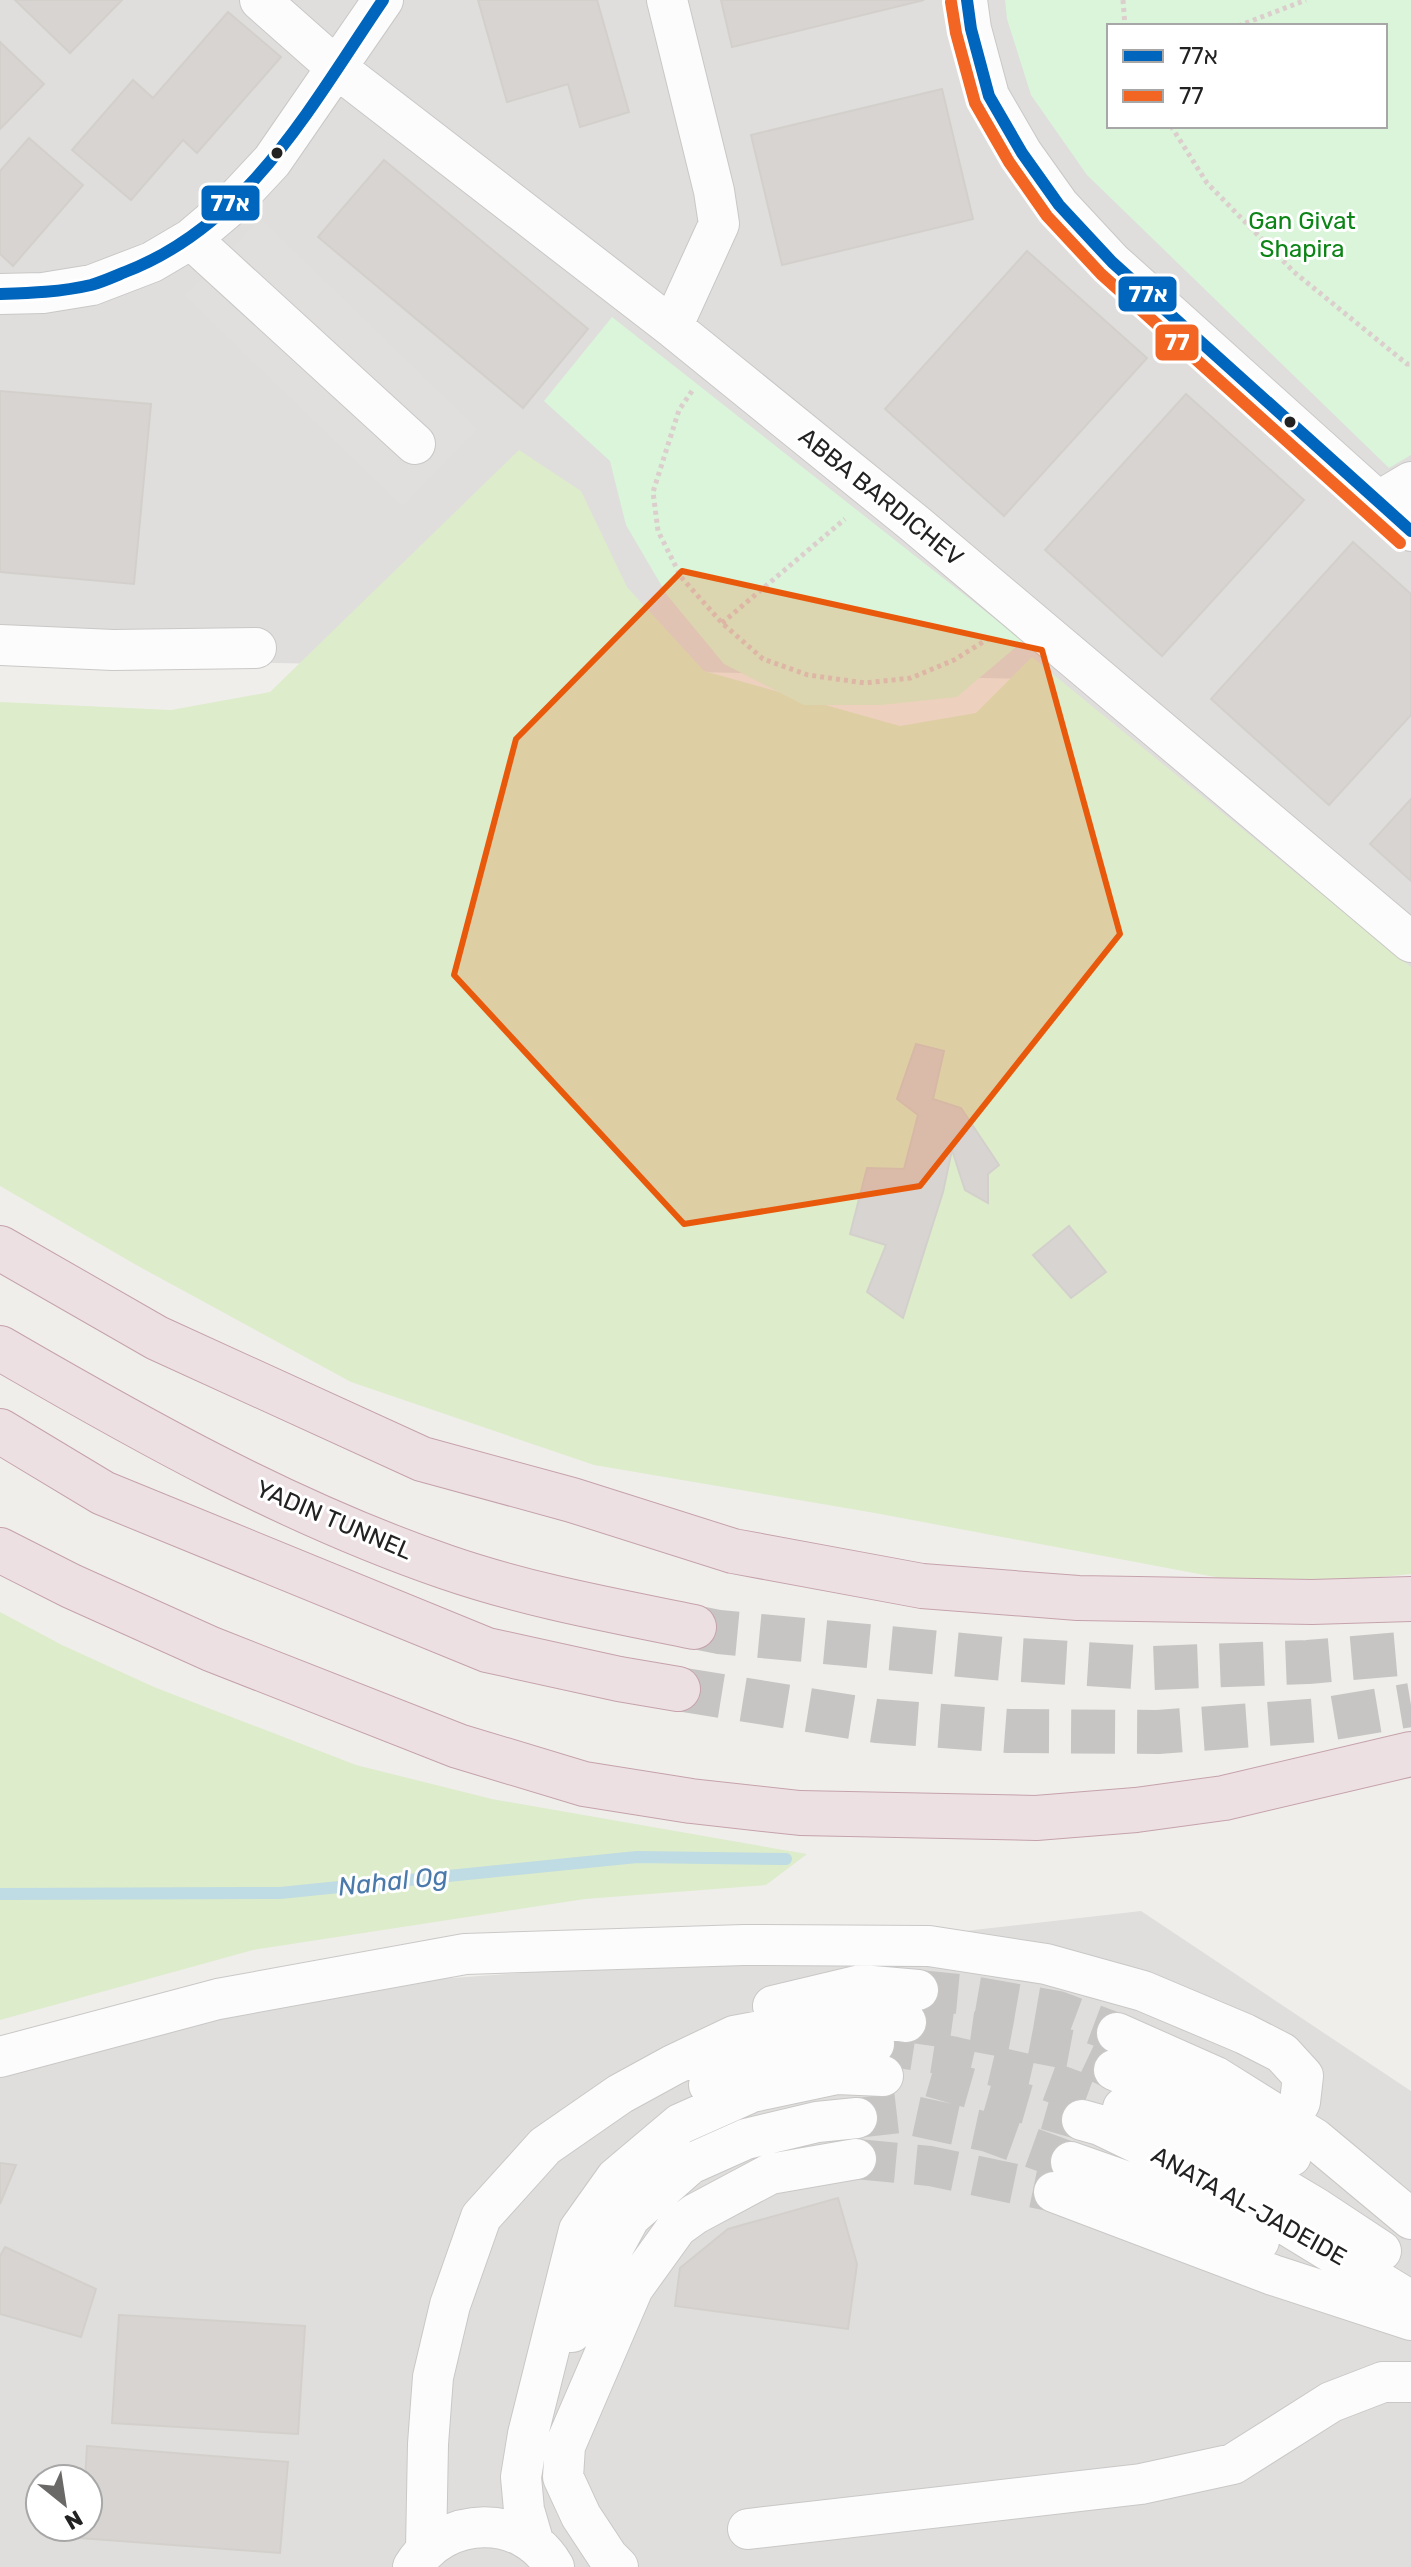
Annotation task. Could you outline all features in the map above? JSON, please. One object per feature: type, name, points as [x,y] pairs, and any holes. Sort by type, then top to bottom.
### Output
[{"type":"highway","points":[[0,1248],[157,1338],[422,1459],[572,1500],[733,1551],[922,1586],[1078,1598],[1312,1602],[1411,1599]]},
{"type":"highway","name":"YADIN TUNNEL","points":[[0,1348],[108,1411],[302,1510],[446,1567],[557,1599],[694,1627]]},
{"type":"highway","points":[[0,1431],[103,1493],[487,1650],[678,1689]]},
{"type":"highway","points":[[0,1550],[71,1586],[211,1649],[458,1746],[584,1784],[691,1801],[800,1813],[1036,1818],[1136,1810],[1224,1798],[1411,1754]]},
{"type":"street","name":"ABBA BARDICHEV","points":[[260,0],[338,69],[672,327],[876,492],[1411,942]]},
{"type":"street","points":[[0,294],[43,293],[92,285],[152,262],[191,239],[231,205],[272,161],[383,0]]},
{"type":"street","points":[[667,0],[714,191],[719,224],[672,327]]},
{"type":"street","points":[[967,0],[971,29],[989,96],[1022,153],[1059,205],[1112,262],[1395,492],[1411,531]]},
{"type":"street","points":[[191,239],[415,444]]},
{"type":"street","points":[[0,645],[113,650],[256,648]]},
{"type":"street","points":[[0,2057],[218,1999],[465,1954],[744,1945],[929,1946],[1046,1964],[1143,1991],[1282,2053],[1303,2076],[1300,2102],[1255,2189]]},
{"type":"street","points":[[419,2558],[433,2377],[450,2305],[481,2217],[545,2146],[620,2094],[673,2065],[760,2009],[861,1985],[895,2033],[766,2058],[692,2093],[628,2141],[579,2230],[528,2434],[521,2477],[524,2510],[550,2560]]},
{"type":"street","name":"ANATA AL-JADEIDE","points":[[1411,2301],[1255,2189],[1216,2077],[1102,2080],[1209,2144],[1255,2189],[1411,2312]]},
{"type":"street","points":[[528,2434],[589,2292],[630,2217],[690,2164],[746,2139],[817,2122],[857,2118]]},
{"type":"street","name":"ANATA AL-JADEIDE","points":[[1255,2189],[1315,2139],[1411,2219]]},
{"type":"street","points":[[618,2567],[581,2516],[563,2477],[565,2446],[633,2288],[677,2227],[695,2214],[770,2174],[856,2159]]},
{"type":"street","name":"ANATA AL-JADEIDE","points":[[1063,2177],[1142,2187],[1255,2189],[1411,2229]]},
{"type":"street","points":[[1255,2189],[1316,2208],[1411,2272]]},
{"type":"street","points":[[1255,2189],[1411,2320]]},
{"type":"street","points":[[748,2529],[1141,2484],[1233,2464],[1331,2402],[1383,2382],[1411,2382]]},
{"type":"street","points":[[419,2558],[444,2537],[465,2528],[487,2526],[509,2530],[550,2560]]},
{"type":"path","points":[[1123,0],[1125,24]]},
{"type":"path","points":[[1243,24],[1306,0]]},
{"type":"path","points":[[1172,128],[1207,183],[1294,272],[1407,364],[1411,364]]},
{"type":"path","points":[[713,361],[679,410],[653,492],[658,531],[681,577],[722,623],[763,659],[808,675],[865,683],[911,678],[954,660],[985,642],[1017,610]]},
{"type":"path","points":[[722,623],[876,492]]},
{"type":"highlighted area","points":[[682,571],[1042,650],[1120,934],[920,1186],[684,1224],[454,975],[516,739]]},
{"type":"shaded area","points":[[0,0],[1411,0],[1411,1017],[1025,679],[0,657]]},
{"type":"shaded area","points":[[261,219],[477,429],[402,506],[185,296]]},
{"type":"shaded area","points":[[1141,1911],[1411,2091],[1411,2567],[0,2567],[0,2073],[250,1993],[736,1957]]},
{"type":"green space","name":"Gan Givat Shapira","points":[[1005,0],[1411,0],[1411,455],[1389,468],[1087,175],[1031,95],[1007,19]]},
{"type":"green space","points":[[612,317],[1023,641],[957,697],[881,705],[804,705],[724,664],[667,595],[626,525],[610,461],[544,401]]},
{"type":"green space","points":[[519,450],[581,491],[627,587],[704,671],[900,726],[976,713],[1032,657],[1411,967],[1411,1574],[1273,1588],[875,1513],[594,1465],[351,1382],[138,1266],[0,1186],[0,702],[171,710],[270,692]]},
{"type":"green space","points":[[0,1612],[62,1645],[154,1687],[356,1765],[492,1799],[807,1854],[766,1885],[585,1899],[253,1950],[0,2020]]},
{"type":"building","points":[[15,0],[122,0],[70,53]]},
{"type":"building","points":[[478,0],[597,0],[629,112],[580,127],[568,84],[507,102]]},
{"type":"building","points":[[721,0],[924,0],[732,47]]},
{"type":"building","points":[[228,12],[281,57],[197,153],[183,140],[131,200],[72,150],[133,80],[153,98]]},
{"type":"building","points":[[0,42],[44,84],[0,129]]},
{"type":"building","points":[[942,89],[973,219],[782,265],[751,135]]},
{"type":"building","points":[[29,138],[83,185],[13,266],[0,254],[0,171]]},
{"type":"building","points":[[384,160],[588,329],[523,408],[318,237]]},
{"type":"building","points":[[1027,251],[1147,358],[1004,516],[885,409]]},
{"type":"building","points":[[0,391],[151,404],[134,584],[0,572]]},
{"type":"building","points":[[1186,394],[1304,500],[1162,656],[1045,550]]},
{"type":"building","points":[[1353,542],[1411,594],[1411,715],[1329,805],[1211,699]]},
{"type":"building","points":[[1411,799],[1411,881],[1370,844]]},
{"type":"building","points":[[916,1044],[944,1051],[933,1099],[961,1108],[999,1165],[988,1174],[988,1203],[965,1190],[952,1150],[943,1192],[903,1318],[867,1292],[886,1245],[850,1234],[867,1168],[904,1169],[918,1115],[897,1099]]},
{"type":"building","points":[[1069,1226],[1106,1272],[1071,1298],[1033,1255]]},
{"type":"building","points":[[0,2163],[16,2165],[0,2204]]},
{"type":"building","points":[[838,2198],[857,2264],[848,2329],[675,2306],[680,2268],[728,2229]]},
{"type":"building","points":[[5,2247],[96,2289],[81,2337],[0,2314],[0,2256]]},
{"type":"building","points":[[119,2315],[305,2326],[298,2434],[112,2423]]},
{"type":"building","points":[[87,2446],[288,2462],[280,2553],[104,2540],[104,2463],[86,2463]]},
{"type":"waterway","name":"Nahal Og","points":[[0,1894],[280,1893],[637,1857],[786,1859]]},
{"type":"tunnel","points":[[694,1627],[719,1632],[1004,1659],[1152,1668],[1308,1662],[1411,1653]]},
{"type":"tunnel","points":[[678,1689],[877,1721],[1009,1731],[1158,1732],[1321,1720],[1411,1705]]},
{"type":"tunnel","points":[[918,1990],[1058,2011],[1117,2033]]},
{"type":"tunnel","points":[[912,2023],[1072,2050],[1114,2070]]},
{"type":"tunnel","points":[[874,2044],[951,2056],[1032,2075],[1097,2099]]},
{"type":"tunnel","points":[[931,2077],[1082,2120]]},
{"type":"tunnel","points":[[857,2118],[900,2113],[988,2132],[1071,2162]]},
{"type":"tunnel","points":[[856,2159],[930,2166],[1054,2192]]},
{"type":"transit line","name":"77א","points":[[0,294],[57,291],[99,282],[168,251],[207,224],[242,193],[274,157],[383,0]]},
{"type":"transit line","name":"77א","points":[[967,0],[971,29],[989,96],[1022,153],[1059,205],[1112,262],[1411,531]]},
{"type":"transit line","name":"77","points":[[951,2],[975,103],[1009,162],[1047,216],[1101,274],[1400,543]]}]
